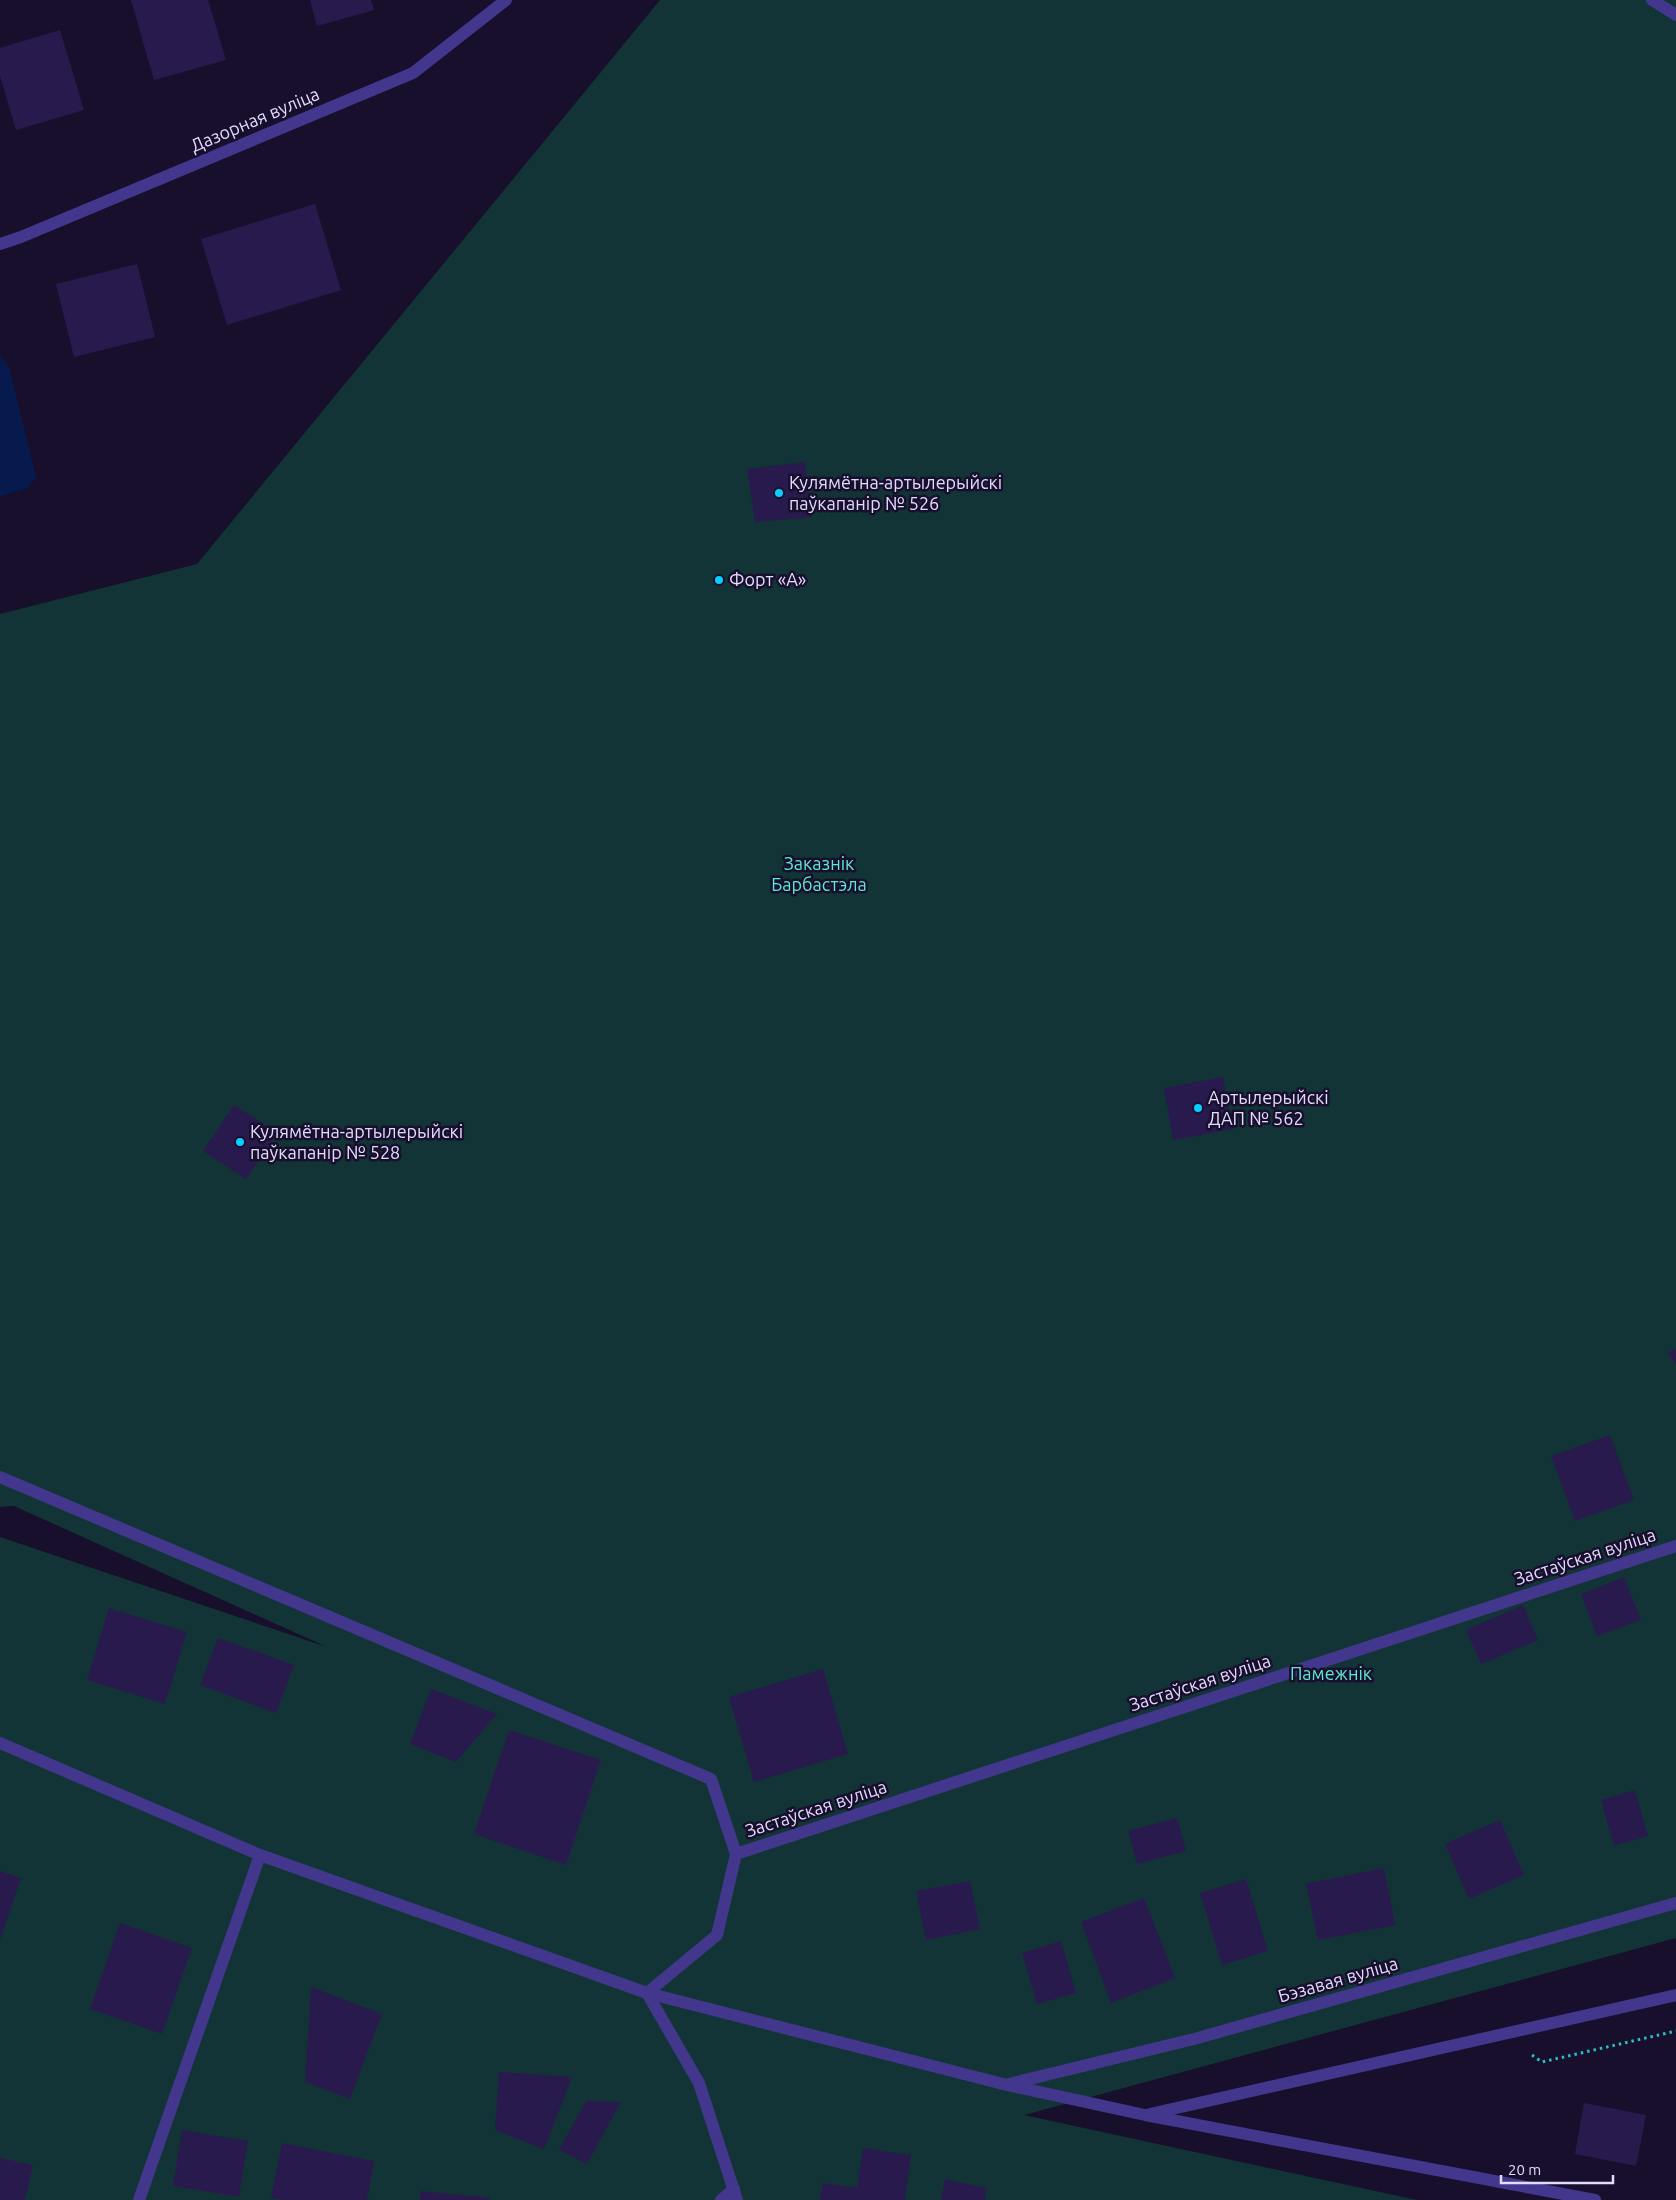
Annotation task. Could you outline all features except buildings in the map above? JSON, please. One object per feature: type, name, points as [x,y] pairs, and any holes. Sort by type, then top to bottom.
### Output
[{"type":"street","name":"Дазорная вуліца","points":[[0,244],[413,73],[506,0]]},
{"type":"street","points":[[1652,0],[1676,15]]},
{"type":"street","points":[[0,1477],[711,1779],[736,1854],[716,1935],[647,1993]]},
{"type":"street","name":"Застаўская вуліца","points":[[736,1854],[1676,1546]]},
{"type":"street","points":[[0,1743],[260,1855],[647,1993],[1007,2085],[1145,2115],[1554,2197],[1595,2200]]},
{"type":"street","points":[[140,2200],[260,1855]]},
{"type":"street","name":"Бэзавая вуліца","points":[[1007,2085],[1194,2039],[1676,1903]]},
{"type":"street","points":[[647,1993],[699,2083],[736,2194],[721,2200]]},
{"type":"street","points":[[1145,2115],[1676,1995]]},
{"type":"path","points":[[1500,2034],[1542,2062],[1676,2031]]},
{"type":"green space","points":[[660,0],[1676,0],[1676,1938],[1024,2115],[1417,2200],[0,2200],[0,1537],[327,1647],[14,1506],[0,1507],[0,614],[197,564]]},
{"type":"water","points":[[0,355],[9,367],[36,477],[26,489],[0,496]]},
{"type":"place","name":"Кулямётна-артылерыйскі паўкапанір № 526","points":[[779,493]]},
{"type":"place","name":"Форт «А»","points":[[719,580]]},
{"type":"place","name":"Артылерыйскі ДАП № 562","points":[[1198,1108]]},
{"type":"place","name":"Кулямётна-артылерыйскі паўкапанір № 528","points":[[240,1142]]},
{"type":"park label","name":"Заказнік Барбастэла","points":[[819,874]]},
{"type":"park label","name":"Памежнік","points":[[1331,1674]]}]
